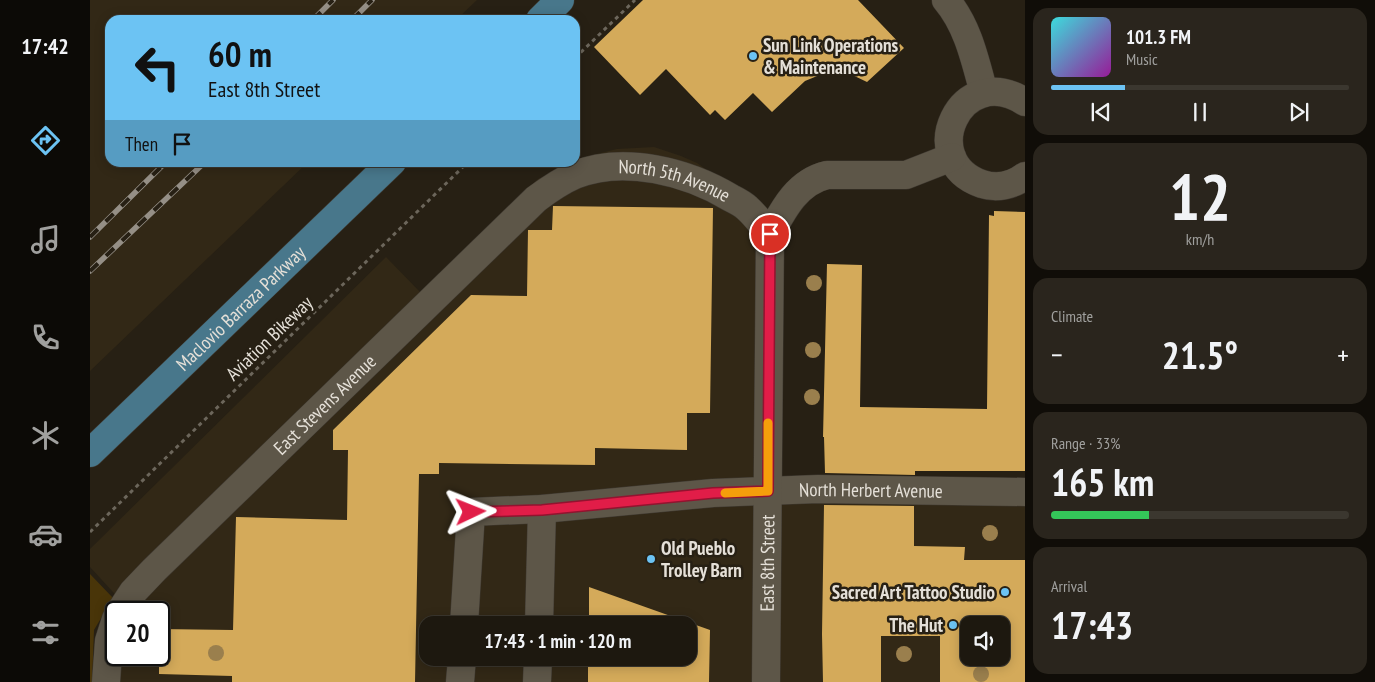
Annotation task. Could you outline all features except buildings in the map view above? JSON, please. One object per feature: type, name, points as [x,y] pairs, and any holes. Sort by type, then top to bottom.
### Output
[{"type":"main road","points":[[545,15],[560,0]]},
{"type":"main road","name":"Maclovio Barraza Parkway","points":[[90,453],[387,167]]},
{"type":"street","points":[[946,0],[960,20],[967,35],[984,93]]},
{"type":"street","points":[[1025,102],[1014,95],[999,91],[984,93],[969,99],[954,117],[950,125],[948,141],[952,157],[960,170],[972,181],[987,186],[1004,186],[1025,176]]},
{"type":"street","points":[[770,234],[794,196],[802,188],[818,178],[827,175],[906,175],[952,157]]},
{"type":"street","name":"North 5th Avenue","points":[[536,199],[575,174],[624,166],[649,168],[683,176],[713,188],[747,208],[770,234]]},
{"type":"street","name":"East Stevens Avenue","points":[[127,601],[133,592],[154,570],[536,199]]},
{"type":"street","name":"East 8th Street","points":[[766,682],[770,234]]},
{"type":"street","name":"North Herbert Avenue","points":[[465,616],[471,512],[542,510],[713,493],[818,489],[1025,492]]},
{"type":"street","points":[[539,616],[542,510]]},
{"type":"street","points":[[106,682],[107,666]]},
{"type":"street","points":[[460,682],[461,666]]},
{"type":"street","points":[[537,682],[538,666]]},
{"type":"path","points":[[580,53],[635,0]]},
{"type":"path","name":"Aviation Bikeway","points":[[90,532],[463,167]]},
{"type":"shaded area","points":[[90,0],[477,0],[461,15],[105,15],[105,167],[303,167],[90,371]]},
{"type":"shaded area","points":[[654,147],[681,156],[697,163],[720,179],[770,234],[768,491],[1025,492],[1025,682],[106,682],[112,666],[170,666],[170,601],[121,601],[90,567],[90,549],[386,257],[420,292],[538,179],[564,167],[580,167],[580,159],[617,149]]},
{"type":"shaded area","points":[[90,574],[113,598],[111,601],[105,601],[105,611],[94,630],[92,682],[90,682]]},
{"type":"railway","points":[[318,15],[333,0]]},
{"type":"railway","points":[[357,15],[372,0]]},
{"type":"railway","points":[[90,237],[161,167]]},
{"type":"railway","points":[[90,271],[200,167]]},
{"type":"slow traffic","points":[[725,493],[768,491],[768,423]]},
{"type":"place","name":"Sun Link Operations & Maintenance","points":[[753,56]]},
{"type":"place","name":"Old Pueblo Trolley Barn","points":[[651,559]]},
{"type":"place","name":"Sacred Art Tattoo Studio","points":[[1005,592]]},
{"type":"place","name":"The Hut","points":[[953,625]]},
{"type":"route","points":[[471,512],[542,510],[713,493],[768,491],[770,234]]}]
